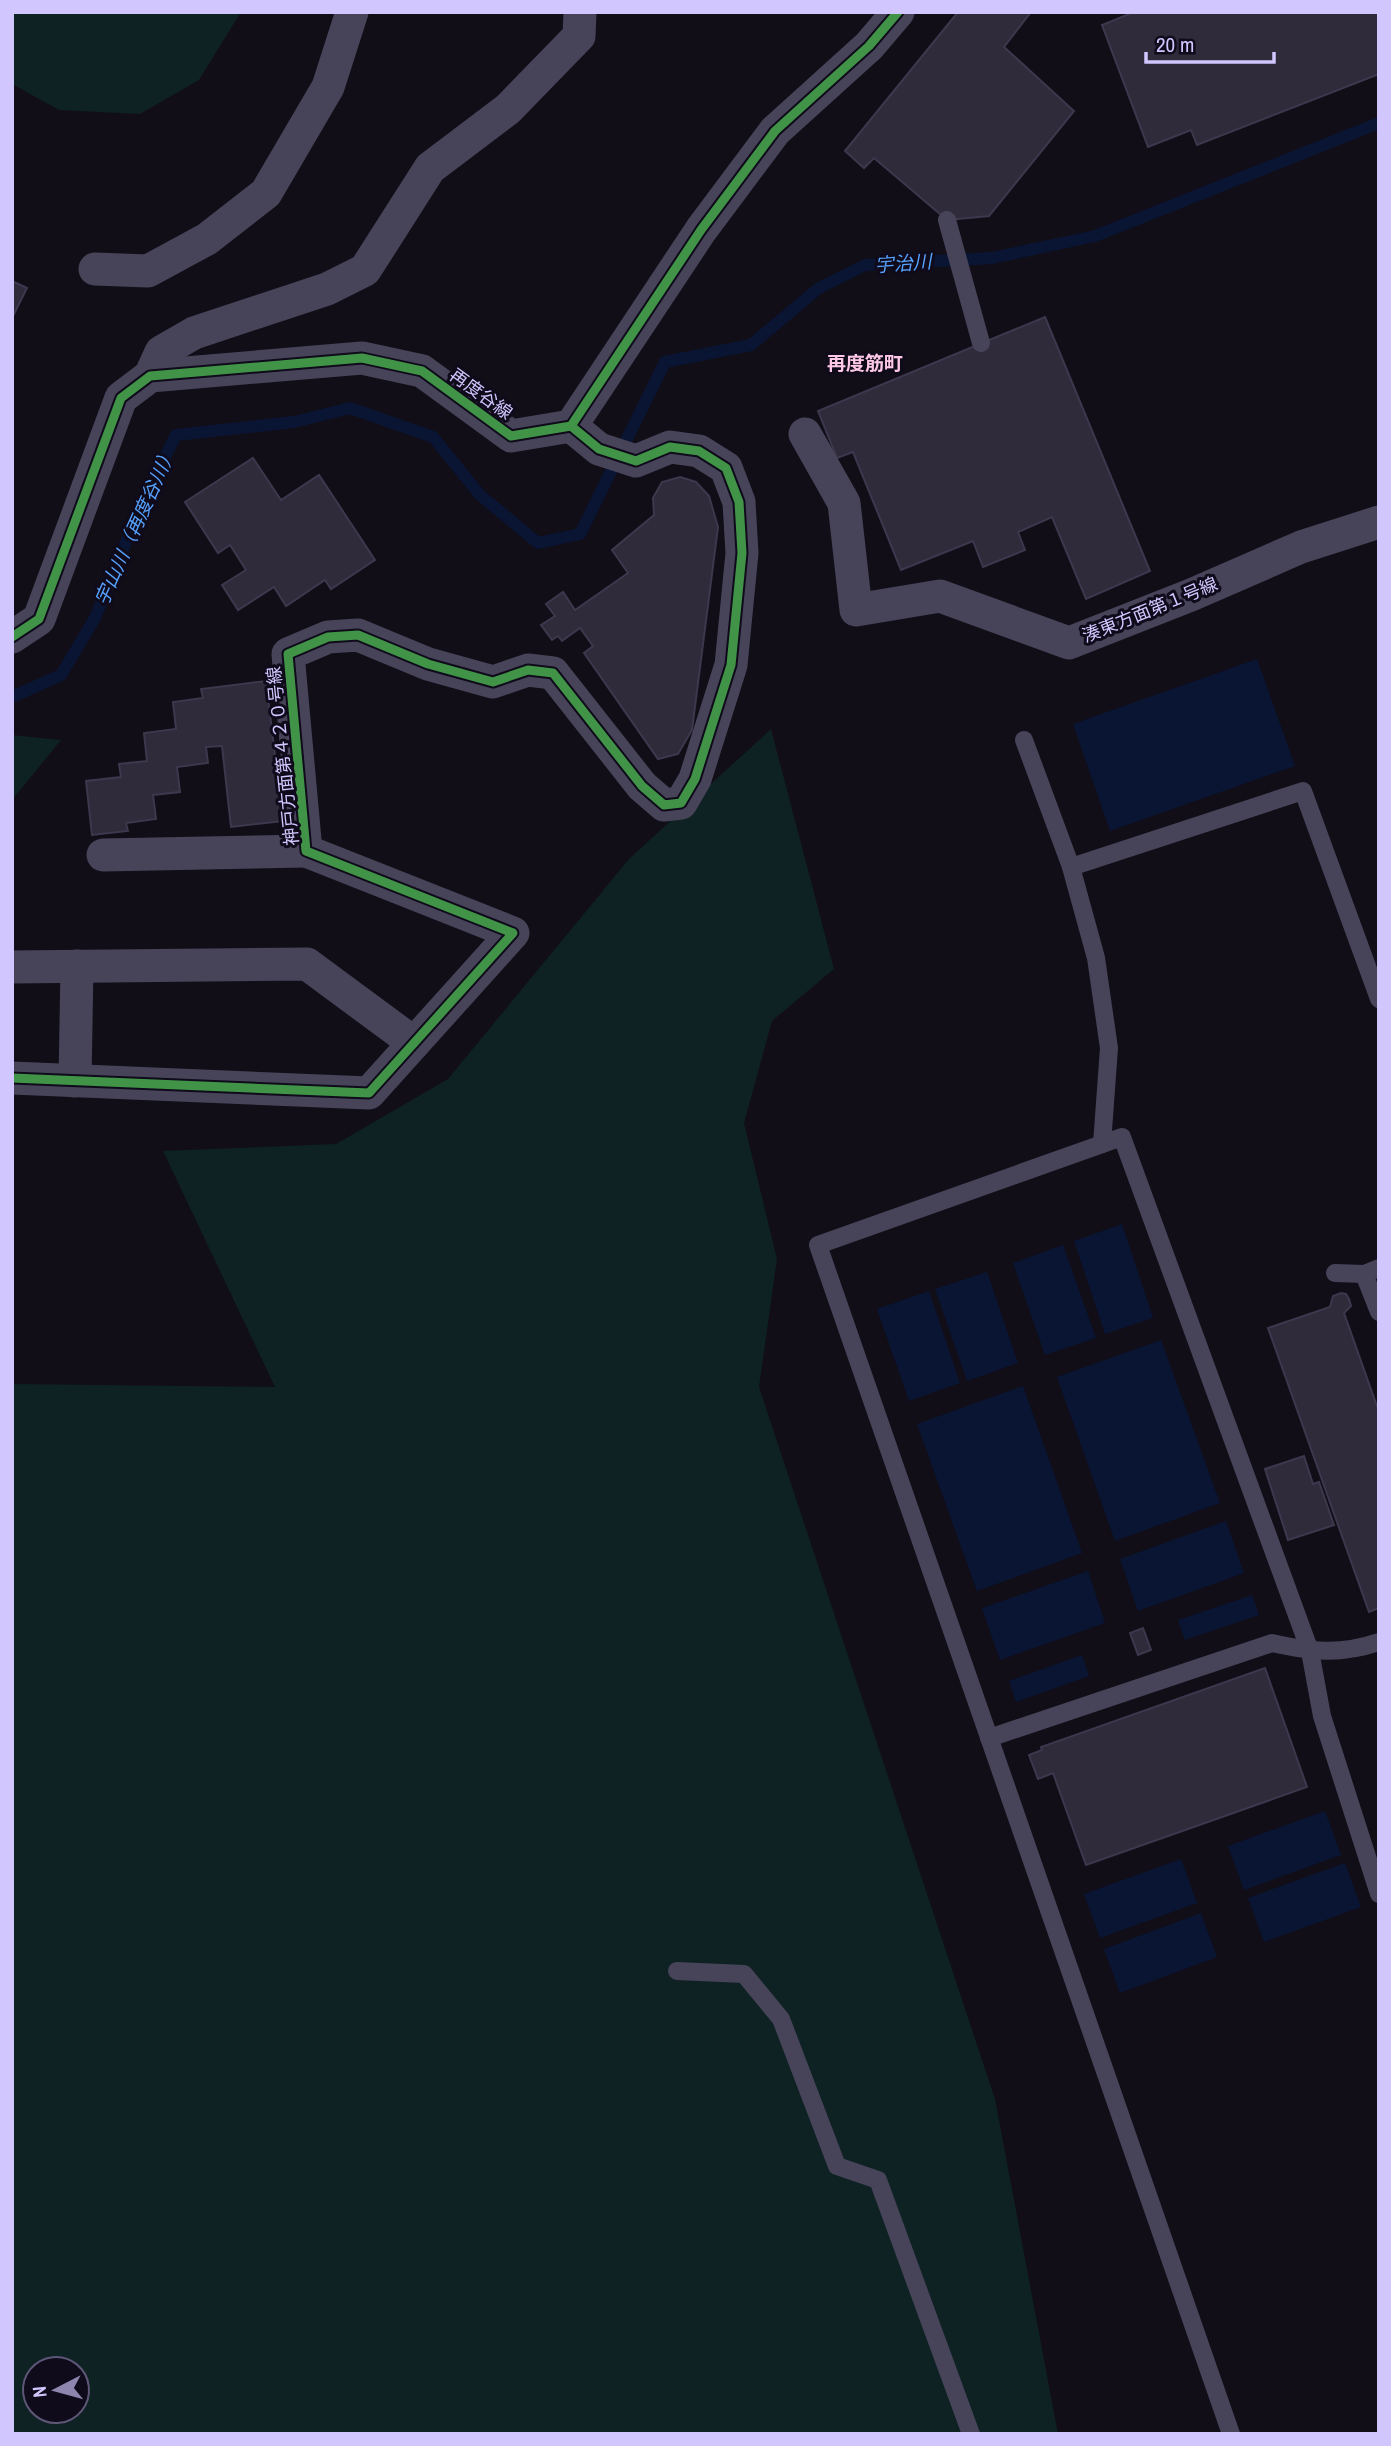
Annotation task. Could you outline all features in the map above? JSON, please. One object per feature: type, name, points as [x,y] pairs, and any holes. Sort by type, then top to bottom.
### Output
[{"type":"street","points":[[95,269],[148,271],[207,239],[266,193],[328,87],[352,12]]},
{"type":"street","points":[[12,637],[39,619],[121,398],[150,376],[161,352],[194,333],[327,289],[365,270],[430,168],[508,109],[579,36],[580,12]]},
{"type":"street","points":[[571,426],[701,230],[775,131],[869,46],[898,12]]},
{"type":"street","name":"再度谷線","points":[[150,376],[362,358],[422,371],[511,436],[571,426]]},
{"type":"street","name":"神戸方面第４２０号線","points":[[12,1078],[369,1093],[513,933],[306,851],[288,654],[328,636],[358,635],[428,664],[493,682],[528,670],[553,673],[642,786],[664,805],[681,803],[695,779],[731,665],[742,553],[739,502],[726,468],[699,451],[670,447],[636,461],[599,449],[571,426]]},
{"type":"street","name":"湊東方面第１号線","points":[[804,434],[844,503],[856,610],[940,596],[1069,643],[1191,595],[1301,547],[1379,522]]},
{"type":"street","points":[[103,855],[306,851]]},
{"type":"street","points":[[12,967],[307,964],[414,1043]]},
{"type":"street","points":[[75,1081],[76,966]]},
{"type":"lane","points":[[947,220],[981,343]]},
{"type":"lane","points":[[1024,740],[1071,867],[1096,958],[1110,1048],[1102,1144]]},
{"type":"lane","points":[[1071,867],[1303,791],[1379,999]]},
{"type":"lane","points":[[1231,2434],[818,1245],[1122,1137],[1310,1651],[1322,1716],[1379,1894]]},
{"type":"lane","points":[[1335,1273],[1372,1271],[1379,1312]]},
{"type":"lane","points":[[989,1738],[1272,1643],[1310,1651],[1353,1650],[1379,1642]]},
{"type":"lane","points":[[677,1971],[744,1975],[781,2019],[837,2166],[878,2180],[971,2434]]},
{"type":"shaded area","points":[[12,12],[241,12],[199,80],[140,114],[59,110],[12,84]]},
{"type":"shaded area","points":[[771,729],[834,969],[772,1021],[744,1123],[777,1259],[759,1387],[995,2099],[1058,2434],[12,2434],[12,1384],[275,1387],[163,1151],[336,1144],[448,1079],[629,859]]},
{"type":"shaded area","points":[[12,735],[61,740],[12,800]]},
{"type":"water","points":[[1257,659],[1295,766],[1110,831],[1073,724]]},
{"type":"water","points":[[1122,1224],[1153,1318],[1105,1334],[1074,1241]]},
{"type":"water","points":[[1063,1245],[1096,1338],[1045,1355],[1013,1263]]},
{"type":"water","points":[[987,1272],[1018,1363],[967,1381],[935,1289]]},
{"type":"water","points":[[929,1291],[960,1383],[909,1401],[877,1309]]},
{"type":"water","points":[[1161,1340],[1220,1503],[1115,1541],[1057,1377]]},
{"type":"water","points":[[1023,1386],[1082,1553],[977,1591],[917,1424]]},
{"type":"water","points":[[1226,1521],[1244,1573],[1138,1611],[1120,1559]]},
{"type":"water","points":[[1088,1571],[1105,1623],[1000,1660],[982,1608]]},
{"type":"water","points":[[1252,1595],[1259,1615],[1185,1640],[1178,1620]]},
{"type":"water","points":[[1082,1655],[1089,1676],[1016,1702],[1009,1681]]},
{"type":"water","points":[[1325,1811],[1341,1855],[1244,1890],[1228,1846]]},
{"type":"water","points":[[1181,1859],[1197,1903],[1100,1938],[1084,1894]]},
{"type":"water","points":[[1345,1863],[1361,1907],[1264,1942],[1248,1898]]},
{"type":"water","points":[[1201,1913],[1217,1957],[1120,1993],[1104,1949]]},
{"type":"building","points":[[958,12],[1031,12],[1004,47],[1074,111],[989,216],[947,220],[874,158],[864,168],[845,151]]},
{"type":"building","points":[[1134,12],[1379,12],[1379,74],[1197,145],[1191,130],[1148,147],[1102,25]]},
{"type":"building","points":[[12,281],[27,288],[12,318]]},
{"type":"building","points":[[1045,317],[1150,571],[1086,599],[1052,517],[1018,532],[1025,550],[983,567],[973,541],[901,570],[853,452],[837,458],[818,411]]},
{"type":"building","points":[[253,458],[281,500],[319,475],[375,560],[331,589],[325,580],[286,606],[274,587],[238,610],[222,585],[246,570],[230,545],[218,553],[185,502]]},
{"type":"building","points":[[680,477],[696,482],[709,496],[718,527],[692,730],[678,754],[658,759],[584,653],[593,646],[580,628],[562,641],[558,636],[552,640],[541,625],[555,616],[546,604],[563,592],[575,610],[628,573],[612,550],[654,515],[653,498],[662,482]]},
{"type":"building","points":[[266,681],[283,821],[231,827],[222,746],[206,747],[208,763],[177,767],[180,792],[153,795],[156,819],[126,823],[128,831],[92,835],[86,781],[121,777],[119,764],[147,761],[144,733],[176,729],[173,702],[203,698],[201,689]]},
{"type":"building","points":[[1346,1294],[1349,1299],[1351,1306],[1344,1313],[1379,1412],[1379,1608],[1369,1612],[1268,1328],[1330,1307],[1333,1296]]},
{"type":"building","points":[[1304,1456],[1313,1484],[1319,1482],[1334,1525],[1288,1540],[1265,1469]]},
{"type":"building","points":[[1143,1628],[1151,1650],[1138,1655],[1130,1633]]},
{"type":"building","points":[[1265,1668],[1307,1787],[1086,1865],[1053,1773],[1038,1779],[1029,1755],[1042,1750],[1041,1747]]},
{"type":"waterway","name":"宇治川","points":[[12,697],[61,675],[95,618],[144,498],[176,435],[294,422],[350,408],[433,437],[480,495],[538,543],[580,534],[665,362],[751,345],[819,288],[865,265],[992,258],[1095,236],[1379,123]]},
{"type":"cycle path","points":[[12,637],[39,619],[121,398],[150,376],[362,358],[422,371],[511,436],[571,426],[701,230],[775,131],[869,46],[898,12]]},
{"type":"cycle path","points":[[12,1078],[369,1093],[513,933],[306,851],[288,654],[328,637],[358,635],[428,664],[493,682],[528,670],[553,673],[642,786],[664,805],[681,803],[695,779],[731,665],[742,553],[739,502],[726,468],[699,451],[670,447],[636,461],[599,449],[571,426]]},
{"type":"district","name":"再度筋町","points":[[865,363]]},
{"type":"water label","name":"宇山川（再度谷川）","points":[[135,526]]}]
